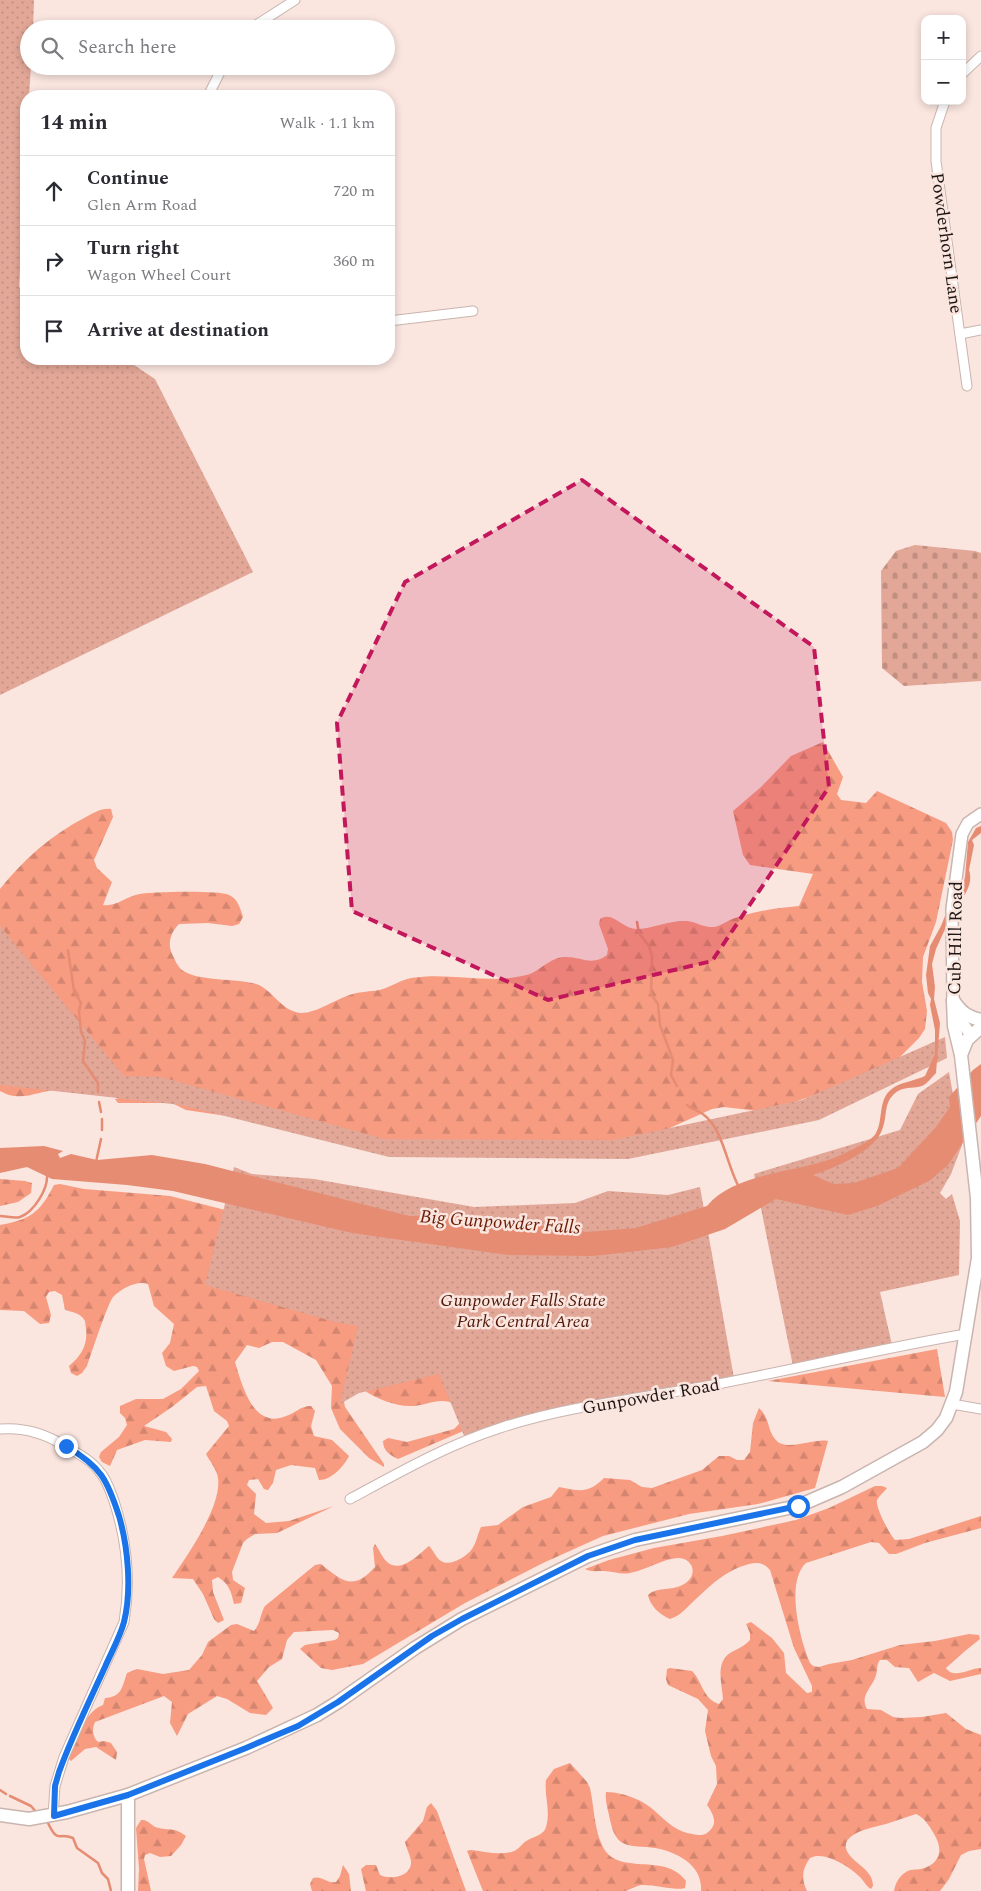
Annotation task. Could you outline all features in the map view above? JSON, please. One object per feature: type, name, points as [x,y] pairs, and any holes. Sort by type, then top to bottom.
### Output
[{"type":"main road","points":[[953,1000],[962,1012],[972,1018],[981,1020]]},
{"type":"main road","points":[[0,1815],[29,1819],[54,1816],[128,1795],[246,1748],[298,1726],[338,1702],[432,1636],[462,1619],[588,1556],[635,1540],[798,1506],[842,1487],[923,1442],[942,1425],[952,1404],[975,1284],[979,1240],[977,1198],[962,1060],[954,1026],[953,1000]]},
{"type":"main road","points":[[962,1060],[964,1046],[976,1031]]},
{"type":"main road","points":[[128,1795],[128,1891]]},
{"type":"street","points":[[264,20],[295,0]]},
{"type":"street","points":[[966,70],[981,56]]},
{"type":"street","points":[[211,90],[218,75]]},
{"type":"street","name":"Powderhorn Lane","points":[[944,105],[936,128],[936,161],[967,386]]},
{"type":"street","points":[[395,320],[473,311]]},
{"type":"street","points":[[960,334],[981,330]]},
{"type":"street","name":"Cub Hill Road","points":[[976,1031],[960,1022],[953,1000],[952,914],[962,834],[968,823],[979,815]]},
{"type":"street","name":"Gunpowder Road","points":[[350,1499],[451,1447],[501,1427],[547,1415],[718,1384],[907,1344],[966,1334]]},
{"type":"street","points":[[952,1404],[981,1409]]},
{"type":"street","points":[[0,1429],[30,1431],[55,1439],[99,1470],[109,1487],[123,1532],[126,1552],[128,1602],[124,1622],[64,1758],[55,1786],[54,1816]]},
{"type":"highlighted area","points":[[582,480],[814,647],[829,787],[712,961],[548,1000],[352,911],[337,723],[405,582]]},
{"type":"green space","points":[[0,0],[34,0],[33,20],[20,20],[20,75],[30,75],[29,90],[20,90],[20,365],[134,365],[155,379],[253,572],[0,695]]},
{"type":"green space","points":[[915,545],[981,553],[981,681],[904,686],[882,668],[881,571],[896,551]]},
{"type":"green space","points":[[823,742],[843,777],[837,794],[841,800],[866,803],[877,791],[946,823],[952,832],[953,840],[936,922],[923,957],[922,982],[927,1011],[925,1029],[919,1038],[896,1061],[881,1072],[780,1107],[758,1111],[724,1107],[712,1109],[641,1141],[562,1153],[333,1138],[301,1127],[186,1110],[172,1103],[118,1103],[115,1099],[123,1097],[61,1090],[23,1096],[8,1095],[0,1091],[0,889],[29,858],[50,840],[73,824],[98,811],[111,809],[113,817],[94,860],[97,868],[112,882],[103,905],[147,893],[199,892],[229,895],[237,901],[241,910],[243,917],[239,924],[232,926],[208,923],[179,924],[172,934],[170,942],[172,954],[178,965],[189,974],[256,984],[267,990],[287,1008],[300,1013],[306,1013],[356,993],[383,989],[411,978],[438,976],[503,979],[530,974],[560,957],[596,960],[607,955],[608,949],[599,924],[600,919],[605,917],[614,918],[628,927],[638,929],[681,921],[714,927],[751,913],[799,906],[813,874],[750,865],[743,855],[733,811],[761,787],[791,756]]},
{"type":"green space","points":[[0,926],[124,1076],[161,1077],[384,1139],[613,1140],[802,1100],[945,1037],[947,1058],[819,1120],[628,1159],[389,1157],[181,1105],[0,1085]]},
{"type":"green space","points":[[949,1072],[962,1145],[951,1174],[940,1193],[946,1199],[952,1194],[960,1221],[959,1275],[880,1292],[892,1345],[793,1366],[754,1174],[900,1130],[918,1094]]},
{"type":"green space","name":"Gunpowder Falls State Park Central Area","points":[[234,1167],[252,1174],[314,1179],[474,1207],[575,1203],[608,1191],[668,1195],[700,1187],[734,1378],[592,1405],[465,1438],[439,1374],[359,1393],[340,1404],[358,1326],[335,1322],[205,1285]]},
{"type":"green space","points":[[0,1179],[32,1183],[31,1193],[18,1202],[0,1206]]},
{"type":"green space","points":[[60,1184],[84,1189],[170,1196],[289,1226],[489,1420],[398,1459],[386,1450],[383,1441],[388,1438],[407,1442],[454,1429],[461,1422],[456,1404],[444,1401],[404,1406],[386,1402],[365,1391],[349,1395],[344,1402],[345,1407],[384,1464],[384,1467],[369,1458],[340,1429],[331,1408],[332,1386],[316,1360],[283,1342],[272,1342],[259,1348],[247,1345],[235,1362],[241,1382],[257,1411],[265,1417],[275,1419],[311,1406],[315,1411],[311,1426],[314,1436],[332,1440],[349,1456],[337,1472],[324,1479],[319,1480],[315,1468],[291,1465],[276,1470],[273,1483],[268,1490],[264,1489],[258,1479],[249,1480],[247,1485],[256,1494],[254,1514],[266,1523],[289,1521],[334,1506],[277,1533],[255,1534],[243,1543],[232,1572],[233,1580],[245,1588],[241,1603],[234,1604],[232,1595],[225,1582],[218,1577],[212,1580],[213,1592],[224,1620],[218,1623],[214,1619],[203,1594],[193,1579],[172,1578],[204,1528],[211,1513],[218,1485],[216,1471],[206,1454],[229,1426],[227,1421],[214,1411],[206,1386],[197,1387],[144,1426],[166,1432],[172,1439],[171,1442],[145,1440],[117,1450],[110,1466],[102,1462],[99,1457],[101,1452],[119,1437],[127,1425],[125,1418],[120,1413],[120,1406],[136,1399],[163,1399],[181,1389],[199,1371],[197,1367],[193,1366],[174,1371],[166,1366],[162,1353],[170,1343],[174,1324],[154,1306],[148,1284],[139,1283],[130,1286],[113,1297],[87,1366],[77,1376],[71,1373],[69,1366],[77,1358],[85,1345],[85,1321],[79,1315],[65,1310],[62,1295],[55,1291],[49,1292],[46,1297],[51,1315],[49,1323],[40,1324],[24,1311],[0,1310],[0,1225],[19,1221],[33,1214],[44,1202],[54,1185]]},
{"type":"green space","points":[[937,1349],[945,1397],[768,1381]]},
{"type":"green space","points":[[759,1408],[765,1416],[772,1435],[780,1443],[792,1445],[828,1441],[815,1488],[758,1504],[689,1514],[603,1536],[543,1563],[465,1603],[363,1664],[332,1670],[321,1668],[300,1649],[305,1645],[335,1640],[338,1638],[339,1633],[333,1630],[294,1632],[287,1640],[282,1659],[269,1667],[257,1681],[273,1708],[266,1715],[250,1713],[227,1699],[217,1696],[188,1714],[177,1736],[170,1723],[172,1702],[164,1696],[95,1722],[93,1730],[95,1737],[98,1742],[111,1743],[117,1752],[116,1760],[96,1747],[85,1749],[71,1761],[68,1758],[77,1735],[86,1720],[91,1713],[103,1705],[105,1698],[115,1696],[118,1693],[127,1673],[137,1669],[163,1674],[189,1670],[202,1655],[208,1642],[231,1625],[237,1624],[254,1631],[265,1606],[315,1565],[321,1564],[342,1579],[348,1581],[360,1579],[375,1567],[373,1548],[375,1544],[386,1561],[391,1565],[403,1565],[409,1562],[429,1546],[441,1561],[449,1563],[462,1558],[472,1549],[481,1527],[498,1525],[523,1507],[551,1497],[559,1487],[573,1490],[588,1489],[604,1478],[630,1480],[642,1487],[652,1488],[702,1470],[719,1456],[729,1456],[737,1460],[744,1460],[750,1452],[753,1423]]},
{"type":"green space","points":[[875,1486],[887,1488],[878,1498],[877,1504],[883,1521],[895,1540],[909,1539],[981,1516],[981,1528],[925,1543],[896,1554],[889,1554],[879,1543],[871,1542],[806,1563],[796,1583],[795,1597],[802,1640],[810,1663],[813,1666],[819,1667],[852,1660],[900,1645],[935,1641],[969,1634],[979,1635],[980,1639],[946,1668],[953,1673],[957,1673],[981,1668],[981,1674],[950,1681],[934,1673],[918,1682],[909,1668],[895,1667],[887,1660],[880,1660],[877,1673],[867,1691],[865,1704],[867,1709],[881,1710],[893,1717],[901,1718],[946,1713],[966,1729],[981,1735],[981,1849],[969,1851],[961,1855],[949,1879],[940,1891],[894,1891],[898,1880],[909,1870],[927,1867],[938,1856],[939,1846],[934,1834],[929,1825],[916,1814],[866,1829],[847,1840],[848,1853],[867,1872],[872,1880],[873,1886],[871,1889],[856,1873],[843,1864],[829,1858],[816,1856],[810,1858],[805,1866],[803,1878],[807,1891],[701,1891],[698,1874],[687,1861],[663,1850],[621,1842],[613,1830],[606,1803],[606,1792],[618,1793],[644,1803],[668,1823],[683,1831],[700,1835],[705,1834],[713,1826],[713,1816],[707,1805],[717,1784],[716,1766],[711,1756],[705,1731],[708,1710],[698,1699],[668,1685],[666,1679],[667,1669],[692,1671],[709,1698],[719,1704],[723,1699],[722,1662],[730,1653],[750,1640],[750,1633],[746,1624],[751,1622],[772,1638],[784,1653],[786,1673],[807,1693],[812,1692],[812,1686],[794,1648],[770,1570],[763,1564],[749,1564],[727,1573],[681,1613],[670,1619],[656,1610],[648,1595],[652,1592],[677,1587],[687,1582],[693,1570],[687,1560],[672,1559],[636,1572],[627,1573],[585,1569],[609,1560],[654,1548],[796,1520],[829,1508]]},
{"type":"green space","points":[[570,1763],[590,1788],[597,1831],[602,1845],[609,1855],[629,1863],[666,1867],[677,1872],[686,1881],[685,1888],[677,1889],[641,1885],[626,1891],[483,1891],[467,1851],[511,1852],[543,1832],[548,1815],[546,1780],[554,1769]]},
{"type":"green space","points":[[431,1803],[437,1811],[466,1891],[366,1891],[361,1869],[366,1865],[376,1865],[380,1875],[390,1877],[400,1876],[408,1871],[411,1861],[405,1842],[423,1821],[427,1807]]},
{"type":"green space","points":[[141,1820],[156,1827],[178,1831],[186,1836],[171,1856],[160,1857],[150,1853],[145,1855],[144,1859],[151,1891],[138,1891],[139,1869],[136,1828]]},
{"type":"green space","points":[[343,1865],[349,1874],[351,1891],[312,1891],[310,1884],[313,1878],[336,1882]]},
{"type":"water","name":"Big Gunpowder Falls","points":[[981,826],[981,833],[972,840],[974,845],[969,870],[970,882],[962,899],[964,905],[956,916],[947,921],[932,964],[935,987],[934,999],[940,1023],[936,1073],[922,1086],[903,1089],[893,1095],[888,1102],[883,1127],[879,1136],[864,1151],[843,1163],[813,1175],[833,1184],[854,1183],[898,1168],[936,1127],[950,1107],[949,1097],[973,1070],[981,1064],[981,1116],[948,1165],[929,1181],[877,1206],[848,1215],[776,1199],[725,1229],[672,1247],[593,1256],[508,1255],[352,1233],[173,1191],[52,1179],[27,1167],[0,1173],[0,1148],[44,1146],[63,1151],[58,1154],[60,1158],[71,1154],[97,1160],[152,1155],[205,1164],[409,1216],[462,1215],[587,1232],[636,1228],[707,1206],[720,1194],[736,1185],[754,1178],[831,1159],[863,1144],[876,1133],[883,1103],[888,1093],[899,1085],[925,1076],[935,1054],[935,1030],[926,975],[930,946],[945,916],[959,901],[965,877],[968,842],[976,828]]},
{"type":"waterway","points":[[637,922],[639,933],[649,946],[652,956],[651,994],[658,1004],[660,1025],[673,1060],[671,1075],[677,1086]]},
{"type":"waterway","points":[[68,950],[74,991],[81,1003],[79,1011],[81,1032],[85,1041],[83,1061],[98,1083],[98,1092]]},
{"type":"waterway","points":[[99,1102],[101,1112]]},
{"type":"waterway","points":[[687,1105],[704,1115],[716,1129],[739,1187]]},
{"type":"waterway","points":[[102,1119],[102,1130]]},
{"type":"waterway","points":[[96,1162],[101,1139]]},
{"type":"waterway","points":[[0,1216],[18,1218],[30,1210],[43,1193],[47,1175]]},
{"type":"waterway","points":[[0,1790],[6,1794]]},
{"type":"waterway","points":[[10,1796],[31,1806],[37,1813]]},
{"type":"waterway","points":[[48,1823],[56,1835],[73,1838],[77,1848],[98,1863],[102,1873],[108,1879],[111,1891]]},
{"type":"route","points":[[66,1446],[99,1470],[109,1487],[123,1532],[126,1552],[128,1602],[124,1622],[59,1772],[55,1786],[54,1816],[128,1795],[298,1726],[338,1702],[432,1636],[588,1556],[635,1540],[798,1506]]}]
